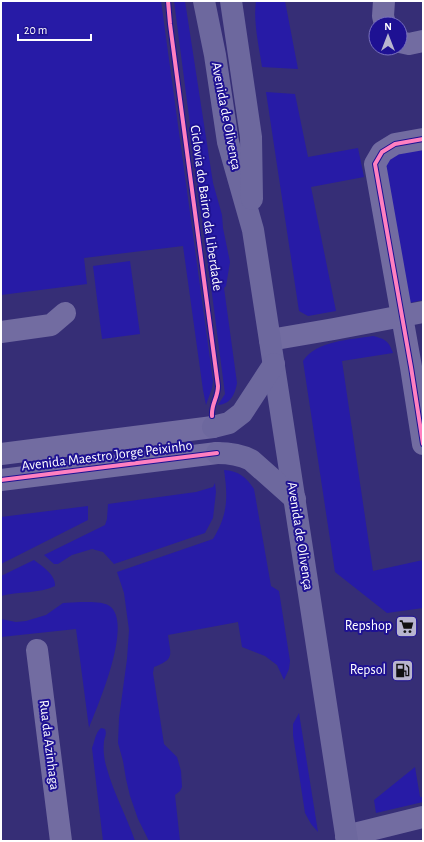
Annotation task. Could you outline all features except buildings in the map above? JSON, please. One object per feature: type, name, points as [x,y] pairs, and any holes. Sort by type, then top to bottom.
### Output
[{"type":"main road","name":"Avenida de Olivença","points":[[204,1],[215,55],[228,142],[253,230],[347,839]]},
{"type":"main road","name":"Avenida de Olivença","points":[[231,1],[251,137],[253,230]]},
{"type":"main road","points":[[213,427],[229,423],[242,413],[274,364]]},
{"type":"main road","points":[[217,453],[234,454],[251,460],[294,499]]},
{"type":"street","points":[[382,16],[384,1]]},
{"type":"street","points":[[423,139],[396,144],[382,152],[375,164],[413,314],[423,444]]},
{"type":"street","points":[[1,332],[51,325],[65,313]]},
{"type":"street","points":[[270,340],[413,314]]},
{"type":"street","name":"Avenida Maestro Jorge Peixinho","points":[[1,454],[213,427]]},
{"type":"street","name":"Avenida Maestro Jorge Peixinho","points":[[1,480],[217,453]]},
{"type":"street","name":"Rua da Azinhaga","points":[[37,650],[61,841]]},
{"type":"street","points":[[347,839],[423,817]]},
{"type":"shaded area","points":[[1,1],[161,1],[213,381],[206,405],[183,246],[84,258],[87,284],[1,295]]},
{"type":"shaded area","points":[[174,1],[185,1],[213,183],[222,215],[230,262],[226,286],[224,288],[237,383],[232,398],[226,403],[218,405],[225,394]]},
{"type":"shaded area","points":[[256,1],[285,1],[298,69],[262,67],[256,26]]},
{"type":"shaded area","points":[[266,92],[295,94],[308,157],[358,148],[364,177],[311,187],[336,311],[308,316],[299,311]]},
{"type":"shaded area","points":[[423,147],[423,300],[409,303],[385,160],[389,156]]},
{"type":"shaded area","points":[[130,261],[140,334],[102,339],[93,266]]},
{"type":"shaded area","points":[[373,336],[386,341],[393,353],[342,361],[373,571],[423,560],[423,608],[387,613],[335,572],[303,361],[309,354],[325,345],[344,340]]},
{"type":"shaded area","points":[[224,470],[242,475],[254,489],[271,586],[279,591],[290,661],[289,669],[284,680],[277,665],[265,656],[242,647],[238,622],[168,635],[170,651],[169,658],[154,667],[153,673],[164,744],[177,757],[181,771],[182,787],[175,795],[180,841],[149,841],[138,819],[130,796],[118,743],[119,718],[127,659],[129,630],[124,593],[117,572],[213,539],[222,522],[226,506]]},
{"type":"shaded area","points":[[215,483],[216,492],[213,518],[205,533],[114,564],[103,552],[92,549],[72,555],[58,564],[54,564],[44,555],[105,525],[108,504],[196,492],[213,487]]},
{"type":"shaded area","points":[[88,506],[88,520],[1,564],[1,517]]},
{"type":"shaded area","points":[[34,560],[51,575],[55,582],[55,586],[49,589],[1,596],[1,576]]},
{"type":"shaded area","points":[[63,603],[101,603],[111,607],[116,617],[118,631],[116,648],[111,666],[89,728],[76,629],[1,637],[1,619],[16,622],[26,621],[46,615]]},
{"type":"shaded area","points":[[299,713],[318,832],[311,824],[305,813],[293,735],[293,724]]},
{"type":"shaded area","points":[[101,728],[105,729],[106,732],[104,741],[104,759],[106,766],[135,841],[103,841],[92,748],[96,735]]},
{"type":"shaded area","points":[[415,767],[420,797],[423,797],[423,802],[376,813],[374,800]]},
{"type":"cycle path","name":"Ciclovia do Bairro da Liberdade","points":[[168,1],[218,386],[212,416]]},
{"type":"cycle path","points":[[423,139],[395,144],[382,152],[375,164],[423,444]]},
{"type":"cycle path","points":[[1,480],[217,453]]},
{"type":"place","name":"Repshop","points":[[407,626]]},
{"type":"place","name":"Repsol","points":[[402,670]]}]
